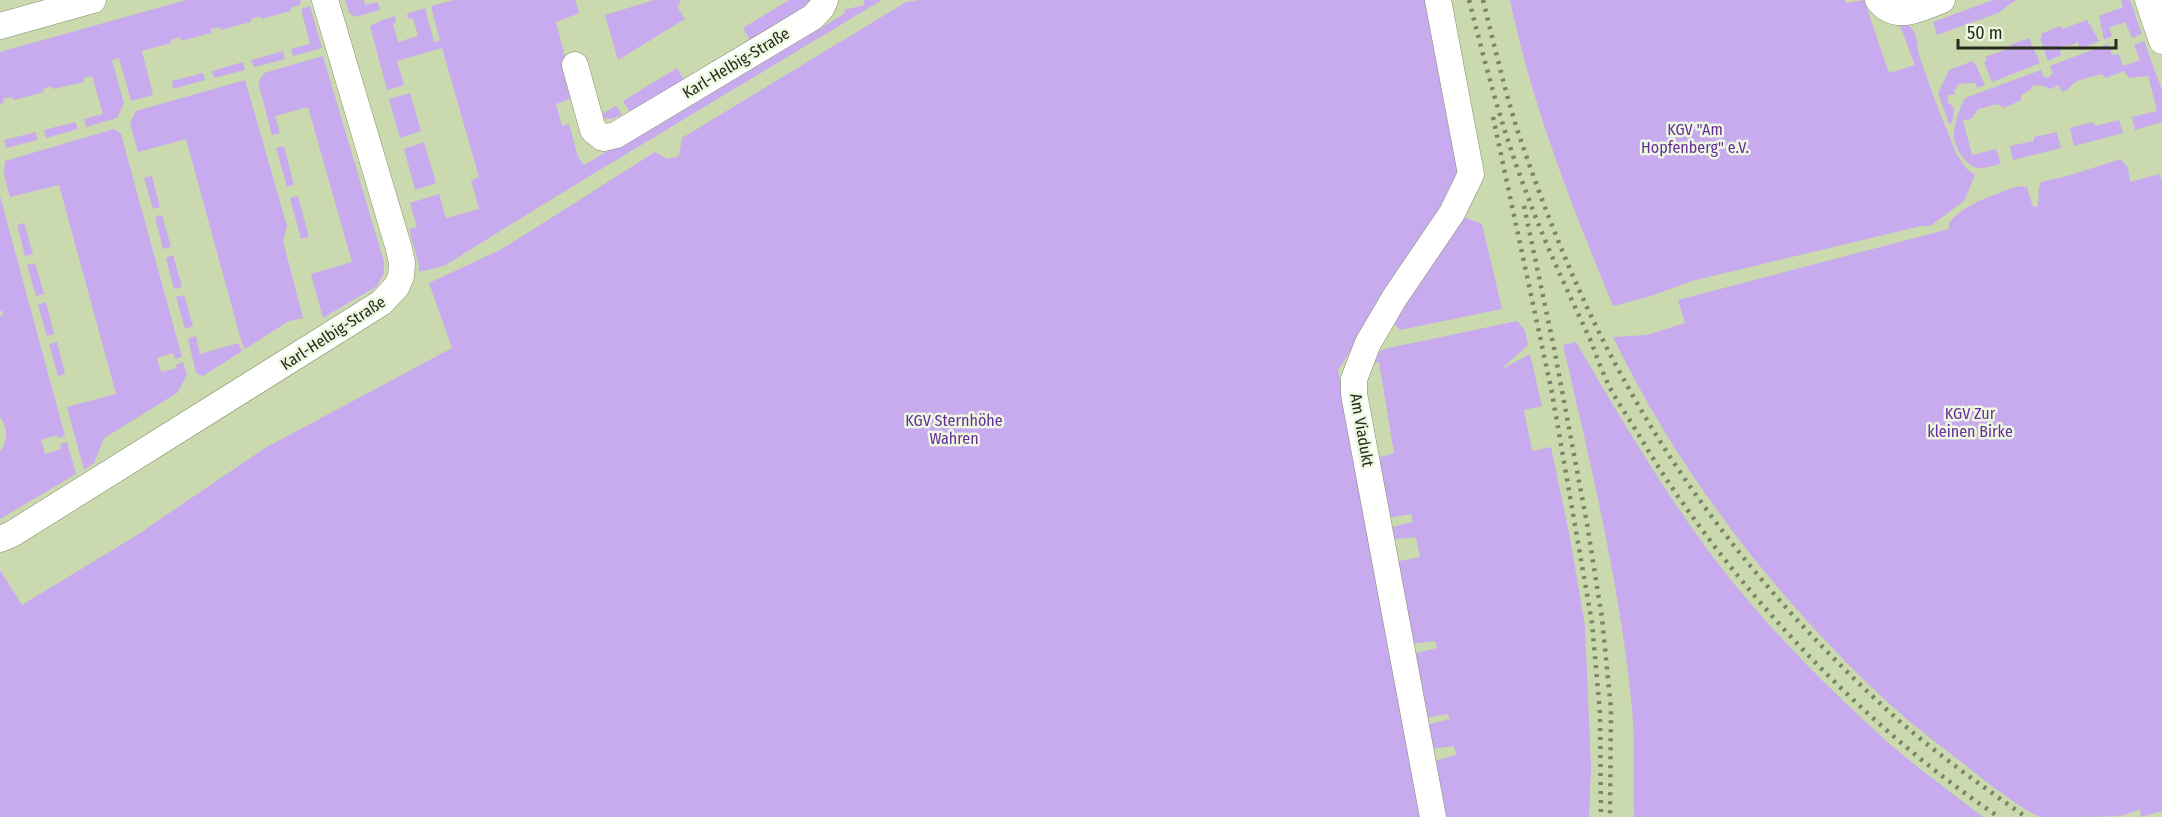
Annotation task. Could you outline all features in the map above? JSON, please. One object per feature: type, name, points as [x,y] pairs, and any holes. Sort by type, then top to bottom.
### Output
[{"type":"street","points":[[0,26],[93,0]]},
{"type":"street","name":"Karl-Helbig-Straße","points":[[6,536],[322,342],[381,303],[397,286],[402,263],[399,249],[325,0]]},
{"type":"street","name":"Am Viadukt","points":[[1433,817],[1354,394],[1354,380],[1368,343],[1395,297],[1452,213],[1471,174],[1438,0]]},
{"type":"street","points":[[1878,0],[1887,9],[1900,13],[1942,0]]},
{"type":"street","points":[[2148,0],[2162,41]]},
{"type":"street","name":"Karl-Helbig-Straße","points":[[575,65],[593,130],[603,138],[616,135],[634,126],[819,8]]},
{"type":"green space","points":[[186,0],[301,0],[300,5],[290,8],[291,11],[261,19],[260,16],[251,19],[251,22],[221,30],[220,27],[211,29],[211,33],[181,41],[180,37],[171,40],[171,43],[142,51],[153,95],[131,101],[119,58],[112,60],[124,103],[117,118],[86,127],[84,119],[103,114],[92,76],[83,78],[84,82],[53,89],[52,86],[43,89],[44,92],[14,100],[12,97],[3,99],[4,103],[0,104],[0,52]]},
{"type":"green space","points":[[345,0],[364,0],[365,5],[378,2],[380,10],[355,17],[349,13]]},
{"type":"green space","points":[[454,0],[575,0],[579,11],[577,14],[556,22],[576,97],[556,104],[562,126],[569,124],[578,157],[584,165],[817,24],[821,28],[845,13],[844,10],[864,5],[864,0],[882,0],[444,266],[419,272],[409,229],[417,227],[410,203],[439,194],[446,218],[479,209],[471,180],[479,177],[442,48],[397,61],[404,85],[387,90],[370,26],[395,16],[396,23],[393,24],[398,42],[418,36],[413,18],[408,19],[407,14],[425,8],[434,42],[440,41],[431,6]]},
{"type":"green space","points":[[654,0],[679,0],[681,3],[677,6],[685,19],[618,60],[605,15]]},
{"type":"green space","points":[[789,0],[812,0],[812,3],[753,45],[743,28]]},
{"type":"green space","name":"KGV Sternhöhe Wahren","points":[[919,0],[1429,0],[1460,186],[1338,370],[1422,817],[0,817],[0,570],[22,605],[137,535],[265,448],[452,348],[429,283],[502,249],[655,152],[667,159],[679,156],[682,138],[906,2]]},
{"type":"green space","name":"KGV \"Am Hopfenberg\" e.V.","points":[[1510,0],[1845,0],[1846,3],[1864,0],[1889,73],[1915,65],[1900,26],[1906,22],[1911,27],[1925,73],[1957,155],[1967,169],[1975,175],[1964,201],[1930,226],[1921,226],[1692,281],[1648,297],[1613,306],[1568,193],[1541,117]]},
{"type":"green space","points":[[1993,0],[2016,0],[1998,13],[1937,35],[1933,22]]},
{"type":"green space","points":[[2121,0],[2130,0],[2142,34],[2132,38],[2125,22],[2109,28],[2112,36],[2104,40],[2099,16],[2123,7]]},
{"type":"green space","points":[[310,6],[322,48],[293,56],[291,49],[310,44],[301,9]]},
{"type":"green space","points":[[2087,20],[2099,41],[2080,49],[2078,42],[2069,46],[2063,45],[2060,50],[2061,55],[2048,61],[2040,38],[2041,34],[2060,26],[2062,29]]},
{"type":"green space","points":[[2029,38],[2040,63],[1992,82],[1984,62],[1987,61],[1985,57],[2011,48],[2010,45]]},
{"type":"green space","points":[[2144,41],[2162,90],[2162,122],[2135,130],[2132,117],[2157,111],[2148,76],[2129,78],[2124,71],[2106,78],[2102,74],[2079,81],[2062,92],[2058,85],[2051,89],[2040,85],[2032,86],[2030,90],[2021,95],[2021,100],[2004,108],[1998,104],[1978,109],[1971,119],[1963,120],[1972,155],[1996,149],[2001,164],[1977,168],[1969,164],[1961,155],[1954,134],[1965,98],[2041,70],[2043,76],[2048,78],[2053,73],[2050,66],[2108,44],[2112,55],[2119,54],[2123,66],[2140,60],[2134,45]]},
{"type":"green space","points":[[283,51],[285,59],[254,67],[251,60]]},
{"type":"green space","points":[[323,56],[384,262],[384,273],[377,286],[323,318],[311,274],[352,262],[308,107],[275,116],[280,133],[272,135],[258,82],[264,73]]},
{"type":"green space","points":[[1973,61],[1985,85],[1977,88],[1976,84],[1972,83],[1958,84],[1954,92],[1956,94],[1948,95],[1948,102],[1954,108],[1952,123],[1949,124],[1938,93],[1949,70]]},
{"type":"green space","points":[[243,62],[245,70],[214,78],[212,71]]},
{"type":"green space","points":[[677,68],[687,85],[632,116],[623,101]]},
{"type":"green space","points":[[203,73],[205,80],[173,89],[172,81]]},
{"type":"green space","points":[[245,80],[287,226],[283,241],[303,318],[289,321],[245,349],[186,139],[138,152],[130,123],[136,111]]},
{"type":"green space","points":[[410,93],[421,131],[400,138],[389,99]]},
{"type":"green space","points":[[598,101],[602,114],[616,106],[622,115],[611,119],[600,118]]},
{"type":"green space","points":[[2119,120],[2123,133],[2074,146],[2070,128],[2093,122],[2095,126]]},
{"type":"green space","points":[[75,122],[78,129],[46,138],[44,130]]},
{"type":"green space","points":[[114,129],[121,134],[182,357],[175,359],[173,353],[157,358],[161,372],[177,368],[176,365],[183,362],[187,375],[177,393],[104,438],[94,463],[84,470],[67,407],[116,394],[59,185],[10,197],[4,175],[5,161]]},
{"type":"green space","points":[[36,132],[37,140],[6,148],[4,140]]},
{"type":"green space","points":[[2057,132],[2061,148],[2013,160],[2010,146],[2034,141],[2034,137]]},
{"type":"green space","points":[[424,142],[436,183],[415,190],[404,149]]},
{"type":"green space","points":[[284,146],[294,185],[287,187],[276,148]]},
{"type":"green space","name":"KGV Zur kleinen Birke","points":[[2121,159],[2128,168],[2130,182],[2159,174],[2162,180],[2162,811],[2141,817],[2140,809],[2118,816],[2041,817],[2000,792],[1909,721],[1851,667],[1811,625],[1735,535],[1701,487],[1639,388],[1613,337],[1647,335],[1685,323],[1678,300],[1949,229],[1949,223],[1966,208],[2013,188],[2027,187],[2033,207],[2038,206],[2041,182]]},
{"type":"green space","points":[[152,176],[160,207],[153,209],[144,178]]},
{"type":"green space","points":[[0,196],[65,436],[58,438],[57,435],[41,440],[45,454],[61,449],[60,444],[67,442],[76,474],[0,519],[0,452],[6,434],[0,417],[0,316],[3,315],[0,311]]},
{"type":"green space","points":[[298,196],[309,237],[301,239],[290,198]]},
{"type":"green space","points":[[162,215],[171,247],[163,249],[155,217]]},
{"type":"green space","points":[[1463,217],[1482,224],[1502,309],[1400,330],[1393,323]]},
{"type":"green space","points":[[24,223],[33,254],[25,256],[17,225]]},
{"type":"green space","points":[[173,255],[182,287],[174,289],[166,258]]},
{"type":"green space","points":[[35,263],[44,294],[36,296],[27,265]]},
{"type":"green space","points":[[184,295],[193,326],[185,329],[176,297]]},
{"type":"green space","points":[[46,302],[54,334],[47,336],[38,305]]},
{"type":"green space","points":[[1517,321],[1525,330],[1528,345],[1500,370],[1530,354],[1542,406],[1524,410],[1532,451],[1551,447],[1569,533],[1585,626],[1591,767],[1589,817],[1443,817],[1435,761],[1456,755],[1454,746],[1432,749],[1426,725],[1450,719],[1448,714],[1425,718],[1412,654],[1437,648],[1435,641],[1411,644],[1395,562],[1420,557],[1416,537],[1390,540],[1388,528],[1413,522],[1411,514],[1386,518],[1377,458],[1394,453],[1379,362],[1366,365],[1375,354],[1384,349]]},
{"type":"green space","points":[[196,336],[200,354],[238,343],[242,351],[203,376],[196,373],[188,339]]},
{"type":"green space","points":[[57,342],[65,374],[58,376],[49,344]]},
{"type":"green space","points":[[1576,342],[1635,442],[1682,514],[1758,612],[1824,682],[1883,738],[1983,817],[1634,817],[1632,708],[1627,662],[1604,525],[1563,345]]},
{"type":"railway","points":[[1469,0],[1503,124],[1542,233],[1609,386],[1674,491],[1755,596],[1847,694],[1947,780],[1999,817]]},
{"type":"railway","points":[[1483,0],[1518,132],[1567,262],[1596,326],[1628,387],[1684,478],[1715,522],[1783,605],[1858,682],[1928,745],[2026,817]]},
{"type":"railway","points":[[1493,117],[1552,393],[1592,623],[1600,713],[1601,817]]},
{"type":"railway","points":[[1524,206],[1554,348],[1602,618],[1611,709],[1610,817]]}]
